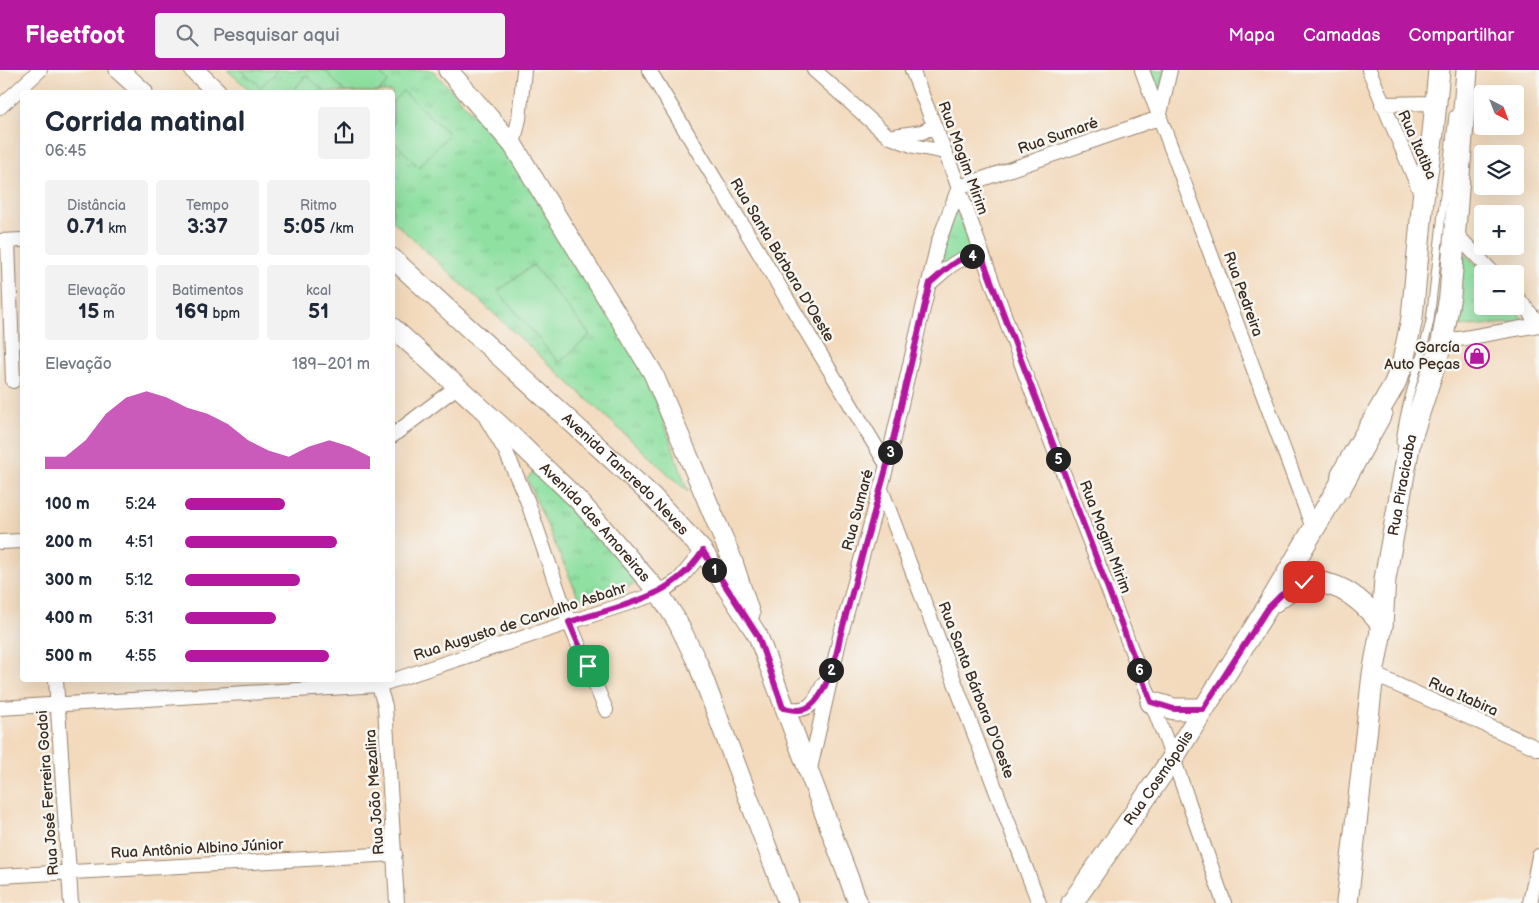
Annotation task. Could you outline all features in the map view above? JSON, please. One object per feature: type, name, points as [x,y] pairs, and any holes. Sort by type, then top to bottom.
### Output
[{"type":"main road","points":[[119,70],[141,90]]},
{"type":"main road","points":[[194,70],[215,90]]},
{"type":"main road","points":[[448,70],[513,145],[653,373],[732,559],[758,636]]},
{"type":"main road","points":[[1423,198],[1445,106],[1439,70]]},
{"type":"main road","name":"Rua Piracicaba","points":[[1347,903],[1373,674],[1382,625],[1385,579],[1410,441],[1442,342],[1450,296],[1467,70]]},
{"type":"main road","name":"Rua Cosmópolis","points":[[1072,903],[1173,758],[1268,608],[1341,483],[1342,474],[1385,411],[1402,366],[1412,318],[1423,198]]},
{"type":"main road","name":"Avenida Tancredo Neves","points":[[395,261],[652,496],[703,551],[758,636],[783,708],[858,903]]},
{"type":"main road","name":"Avenida das Amoreiras","points":[[395,330],[458,386],[481,410],[580,502],[659,593],[677,621],[698,664],[788,903]]},
{"type":"main road","points":[[699,479],[707,526],[703,551]]},
{"type":"main road","points":[[1268,608],[1294,587],[1304,582],[1314,582],[1343,590],[1360,600],[1382,625]]},
{"type":"main road","points":[[1151,702],[1174,709],[1203,709]]},
{"type":"street","points":[[0,107],[40,70]]},
{"type":"street","points":[[513,145],[519,119],[524,70]]},
{"type":"street","name":"Rua Santa Bárbara D'Oeste","points":[[650,70],[887,465]]},
{"type":"street","points":[[814,70],[888,136],[914,146],[945,152]]},
{"type":"street","name":"Rua Mogim Mirim","points":[[912,70],[959,187],[982,257],[1173,758],[1224,903]]},
{"type":"street","name":"Rua Pedreira","points":[[1142,70],[1313,528]]},
{"type":"street","points":[[1159,118],[1170,70]]},
{"type":"street","name":"Rua Itatiba","points":[[1369,70],[1423,198]]},
{"type":"street","name":"Rua Itatiba","points":[[1382,104],[1445,106]]},
{"type":"street","name":"Rua Sumaré","points":[[809,773],[840,637],[881,490],[938,243],[959,187],[1159,118]]},
{"type":"street","points":[[888,136],[922,132],[934,126]]},
{"type":"street","points":[[1456,234],[1485,265]]},
{"type":"street","points":[[10,241],[12,380]]},
{"type":"street","points":[[930,283],[961,258],[968,256],[982,257]]},
{"type":"street","points":[[1442,342],[1539,325],[1524,306]]},
{"type":"street","points":[[395,434],[458,386]]},
{"type":"street","points":[[481,410],[506,452],[527,500],[569,622],[606,710]]},
{"type":"street","name":"Rua Santa Bárbara D'Oeste","points":[[881,490],[1039,903]]},
{"type":"street","points":[[0,542],[20,541]]},
{"type":"street","name":"Rua Augusto de Carvalho Asbahr","points":[[395,677],[659,593],[679,580],[703,551]]},
{"type":"street","name":"Rua Sumaré","points":[[783,708],[796,711],[804,709],[816,701],[836,658]]},
{"type":"street","name":"Rua Itabira","points":[[1373,674],[1539,749]]},
{"type":"street","name":"Rua José Ferreira Godoi","points":[[56,682],[71,903]]},
{"type":"street","name":"Rua Augusto de Carvalho Asbahr","points":[[0,708],[378,682]]},
{"type":"street","name":"Rua João Mezalira","points":[[378,682],[385,706],[397,903]]},
{"type":"street","name":"Rua Antônio Albino Júnior","points":[[0,876],[395,854]]},
{"type":"street","points":[[1530,903],[1539,856]]},
{"type":"lane","points":[[1436,167],[1446,70]]},
{"type":"lane","points":[[1400,447],[1403,413],[1430,321],[1445,106]]},
{"type":"lane","points":[[1402,389],[1419,320],[1426,263]]},
{"type":"lane","points":[[1385,530],[1380,566],[1385,579]]},
{"type":"green space","points":[[227,70],[432,70],[514,157],[648,376],[688,492],[395,223],[395,90],[250,90]]},
{"type":"green space","points":[[241,70],[277,70],[261,87]]},
{"type":"green space","points":[[325,70],[377,70],[388,82],[380,90],[343,90]]},
{"type":"green space","points":[[1146,70],[1165,70],[1158,101]]},
{"type":"green space","points":[[306,75],[323,90],[294,90]]},
{"type":"green space","points":[[403,91],[449,134],[419,167],[395,143],[395,99]]},
{"type":"green space","points":[[955,209],[977,252],[937,268]]},
{"type":"green space","points":[[1465,253],[1476,265],[1474,265],[1474,315],[1520,315],[1525,322],[1452,327]]},
{"type":"green space","points":[[533,265],[590,335],[559,363],[498,291]]},
{"type":"green space","points":[[536,468],[581,515],[639,582],[580,601],[527,479]]},
{"type":"place","name":"García Auto Peças","points":[[1477,356]]},
{"type":"route","points":[[588,666],[569,622],[659,593],[679,580],[696,562],[703,551],[758,636],[783,708],[796,711],[810,707],[816,701],[836,658],[887,465],[930,283],[961,258],[968,256],[982,257],[1151,702],[1174,709],[1203,709],[1268,608],[1281,595],[1304,582]]}]
